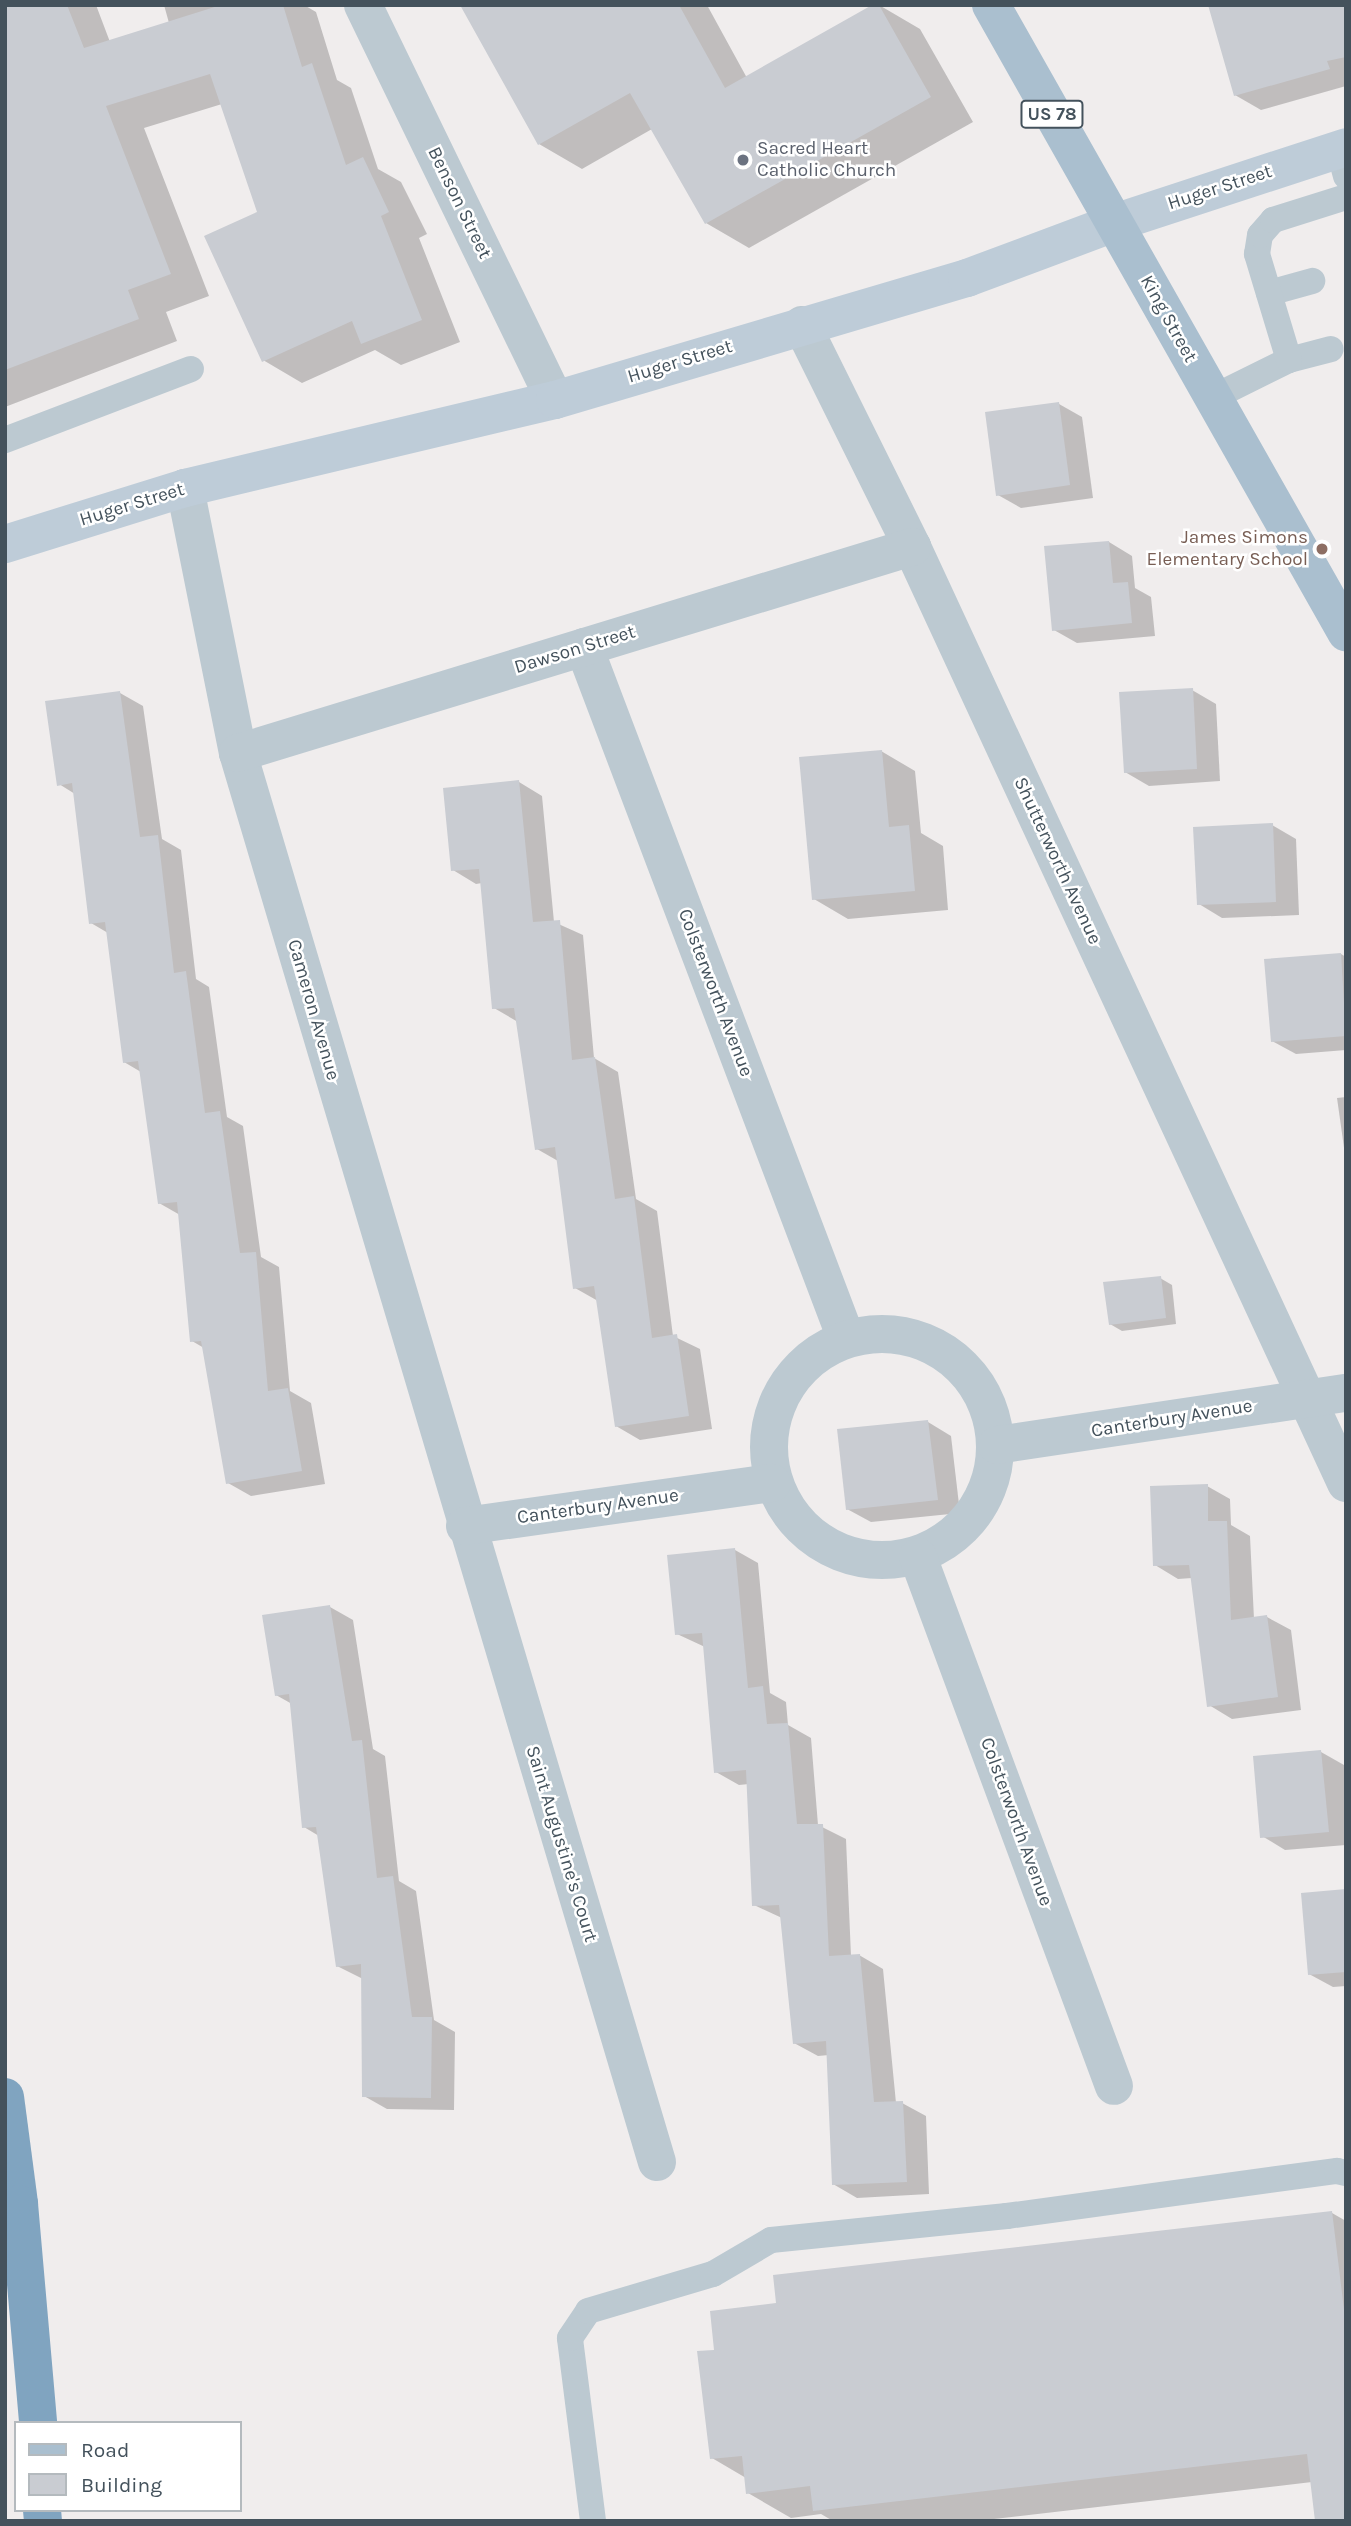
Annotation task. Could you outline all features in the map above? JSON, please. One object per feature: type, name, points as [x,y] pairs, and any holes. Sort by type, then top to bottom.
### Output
[{"type":"highway","points":[[5,2097],[19,2204],[38,2421]]},
{"type":"main road","name":"King Street","points":[[991,5],[1346,632]]},
{"type":"street","name":"Benson Street","points":[[363,5],[555,400]]},
{"type":"street","name":"Huger Street","points":[[5,544],[185,488],[555,400],[967,278],[1114,223],[1343,158]]},
{"type":"street","name":"Shutterworth Avenue","points":[[802,325],[912,547],[1346,1483]]},
{"type":"street","name":"Cameron Avenue","points":[[185,488],[238,753],[466,1526]]},
{"type":"street","name":"Dawson Street","points":[[238,753],[912,547]]},
{"type":"street","name":"Colsterworth Avenue","points":[[584,647],[846,1338]]},
{"type":"street","points":[[866,1333],[906,1335],[959,1362],[992,1412],[997,1445],[995,1472],[967,1524],[918,1557],[898,1562],[858,1560],[805,1533],[772,1483],[768,1450],[769,1423],[775,1404],[796,1370],[846,1338],[866,1333]]},
{"type":"street","name":"Canterbury Avenue","points":[[997,1445],[1346,1393]]},
{"type":"street","name":"Canterbury Avenue","points":[[466,1526],[772,1483]]},
{"type":"street","name":"Saint Augustine's Court","points":[[466,1526],[657,2162]]},
{"type":"street","name":"Colsterworth Avenue","points":[[918,1557],[1114,2086]]},
{"type":"lane","points":[[1289,360],[1257,254],[1260,235],[1273,220],[1346,197]]},
{"type":"lane","points":[[1269,293],[1312,281]]},
{"type":"lane","points":[[1212,398],[1289,360],[1331,349]]},
{"type":"lane","points":[[5,440],[191,369]]},
{"type":"lane","points":[[593,2521],[570,2338],[588,2311],[713,2274],[771,2240],[1021,2214],[1337,2171],[1346,2173]]},
{"type":"building","points":[[5,5],[67,5],[84,48],[221,5],[283,5],[302,67],[312,63],[346,165],[363,157],[389,212],[381,216],[422,320],[361,344],[352,321],[262,362],[204,236],[257,212],[210,74],[106,106],[171,274],[128,290],[139,319],[5,370]]},
{"type":"building","name":"Sacred Heart Catholic Church","points":[[460,5],[679,5],[725,88],[872,5],[879,5],[931,97],[705,224],[630,93],[538,145]]},
{"type":"building","points":[[1208,5],[1346,5],[1346,57],[1327,61],[1330,69],[1234,96]]},
{"type":"building","points":[[1059,402],[1070,485],[996,496],[985,412]]},
{"type":"building","points":[[1109,541],[1113,583],[1128,582],[1132,623],[1052,631],[1044,546]]},
{"type":"building","points":[[1193,688],[1197,769],[1124,773],[1119,692]]},
{"type":"building","points":[[120,691],[140,837],[158,835],[174,973],[186,971],[205,1113],[220,1111],[240,1253],[256,1252],[268,1391],[288,1388],[302,1471],[226,1484],[201,1341],[190,1342],[177,1202],[158,1204],[138,1061],[123,1063],[105,922],[89,924],[72,783],[57,786],[45,701]]},
{"type":"building","points":[[882,750],[889,827],[909,825],[915,891],[812,900],[799,757]]},
{"type":"building","points":[[519,780],[533,922],[560,920],[572,1060],[595,1057],[615,1199],[634,1196],[652,1338],[677,1334],[689,1416],[615,1427],[594,1286],[573,1289],[555,1147],[535,1150],[514,1008],[492,1009],[479,869],[451,871],[443,788]]},
{"type":"building","points":[[1273,823],[1276,902],[1197,905],[1193,827]]},
{"type":"building","points":[[1341,953],[1346,1036],[1271,1042],[1264,959]]},
{"type":"building","points":[[1161,1276],[1166,1318],[1109,1325],[1103,1282]]},
{"type":"building","points":[[928,1420],[938,1500],[846,1510],[837,1429]]},
{"type":"building","points":[[1208,1484],[1208,1521],[1227,1521],[1231,1620],[1267,1615],[1278,1697],[1207,1707],[1189,1565],[1153,1566],[1150,1486]]},
{"type":"building","points":[[735,1548],[748,1688],[763,1686],[767,1724],[788,1723],[797,1824],[823,1824],[829,1956],[860,1954],[874,2102],[903,2101],[907,2182],[832,2185],[826,2041],[793,2044],[779,1905],[752,1906],[746,1770],[714,1773],[702,1633],[675,1635],[667,1555]]},
{"type":"building","points":[[330,1605],[352,1741],[362,1740],[377,1878],[393,1876],[412,2017],[432,2017],[431,2098],[362,2097],[361,1964],[336,1967],[316,1827],[302,1828],[289,1694],[275,1696],[262,1615]]},
{"type":"building","points":[[1321,1750],[1329,1832],[1260,1838],[1253,1756]]},
{"type":"building","points":[[1346,1889],[1346,1972],[1308,1975],[1301,1893]]},
{"type":"building","points":[[1332,2211],[1346,2326],[1346,2521],[1315,2521],[1307,2454],[813,2511],[810,2486],[746,2494],[742,2456],[710,2459],[697,2351],[714,2350],[710,2311],[776,2303],[773,2275]]},
{"type":"place","name":"Sacred Heart Catholic Church","points":[[743,160]]},
{"type":"place","name":"James Simons Elementary School","points":[[1322,549]]}]
